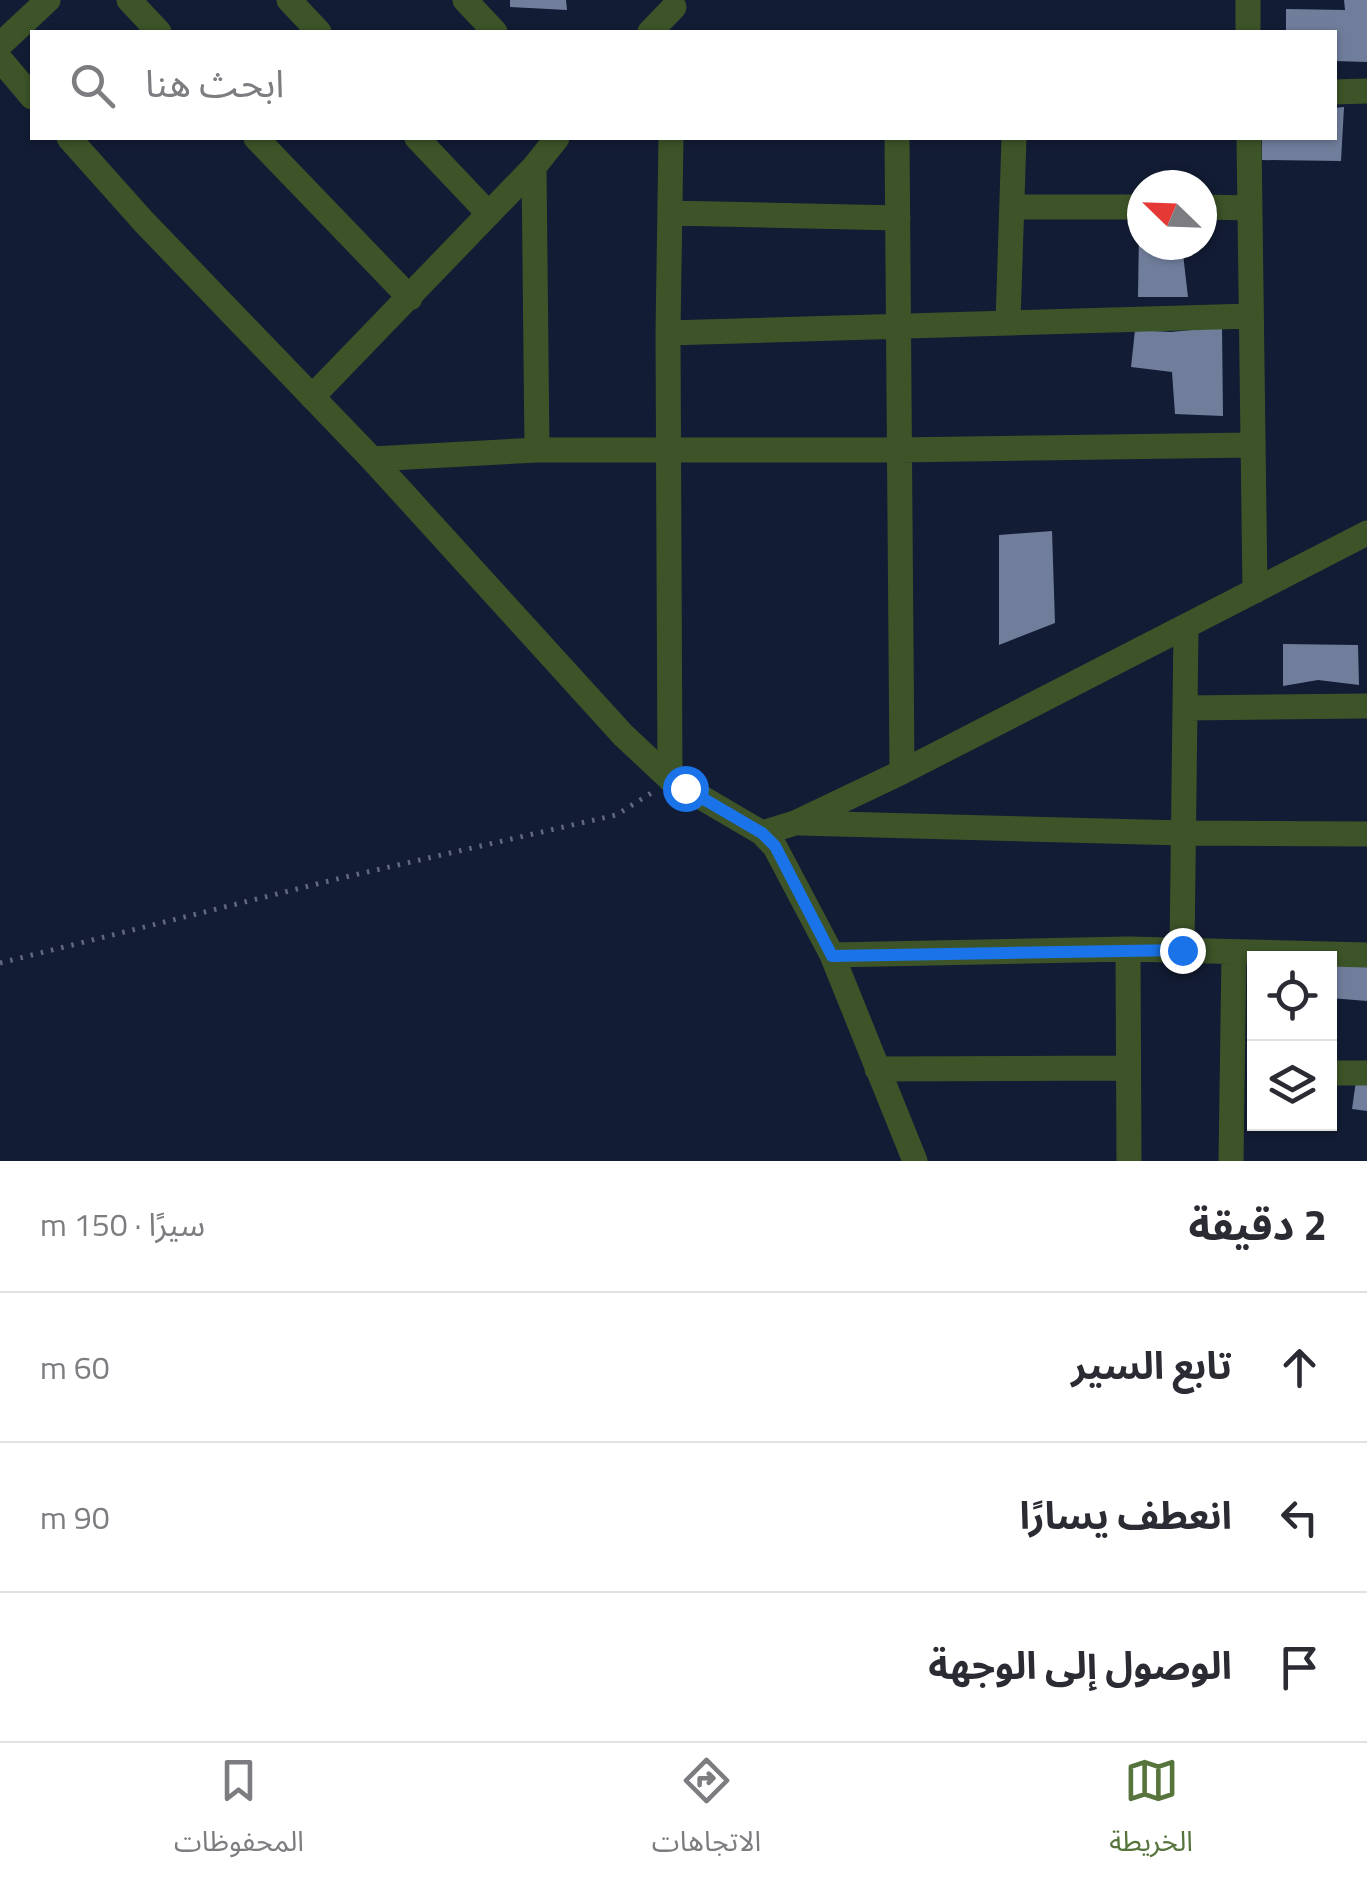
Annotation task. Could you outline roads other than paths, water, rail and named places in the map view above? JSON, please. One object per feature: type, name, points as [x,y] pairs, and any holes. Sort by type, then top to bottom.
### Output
[{"type":"street","points":[[0,45],[48,0]]},
{"type":"street","points":[[129,0],[156,30]]},
{"type":"street","points":[[289,0],[316,30]]},
{"type":"street","points":[[466,0],[493,30]]},
{"type":"street","points":[[1248,0],[1248,30]]},
{"type":"street","points":[[653,30],[674,13]]},
{"type":"street","points":[[0,59],[30,95]]},
{"type":"street","points":[[1337,92],[1367,91]]},
{"type":"street","points":[[70,140],[372,459],[623,735],[670,779],[762,833],[789,867],[832,956],[916,1161]]},
{"type":"street","points":[[258,140],[410,298]]},
{"type":"street","points":[[419,140],[489,214]]},
{"type":"street","points":[[312,396],[410,298],[556,140]]},
{"type":"street","points":[[670,779],[671,140]]},
{"type":"street","points":[[897,140],[902,772]]},
{"type":"street","points":[[1008,322],[1014,140]]},
{"type":"street","points":[[1250,140],[1254,591]]},
{"type":"street","points":[[534,166],[536,450]]},
{"type":"street","points":[[1014,206],[1127,207]]},
{"type":"street","points":[[1217,208],[1250,208]]},
{"type":"street","points":[[670,213],[898,218]]},
{"type":"street","points":[[668,333],[1251,316]]},
{"type":"street","points":[[372,459],[536,450],[1252,445]]},
{"type":"street","points":[[762,833],[795,823],[902,772],[1367,532]]},
{"type":"street","points":[[1182,950],[1186,626]]},
{"type":"street","points":[[1186,708],[1367,706]]},
{"type":"street","points":[[795,823],[1183,834],[1367,834]]},
{"type":"street","points":[[832,956],[1128,949],[1367,954]]},
{"type":"street","points":[[1128,949],[1129,1161]]},
{"type":"street","points":[[1231,1161],[1243,1072],[1234,953]]},
{"type":"street","points":[[877,1069],[1128,1068]]},
{"type":"street","points":[[1337,1072],[1367,1073]]}]
